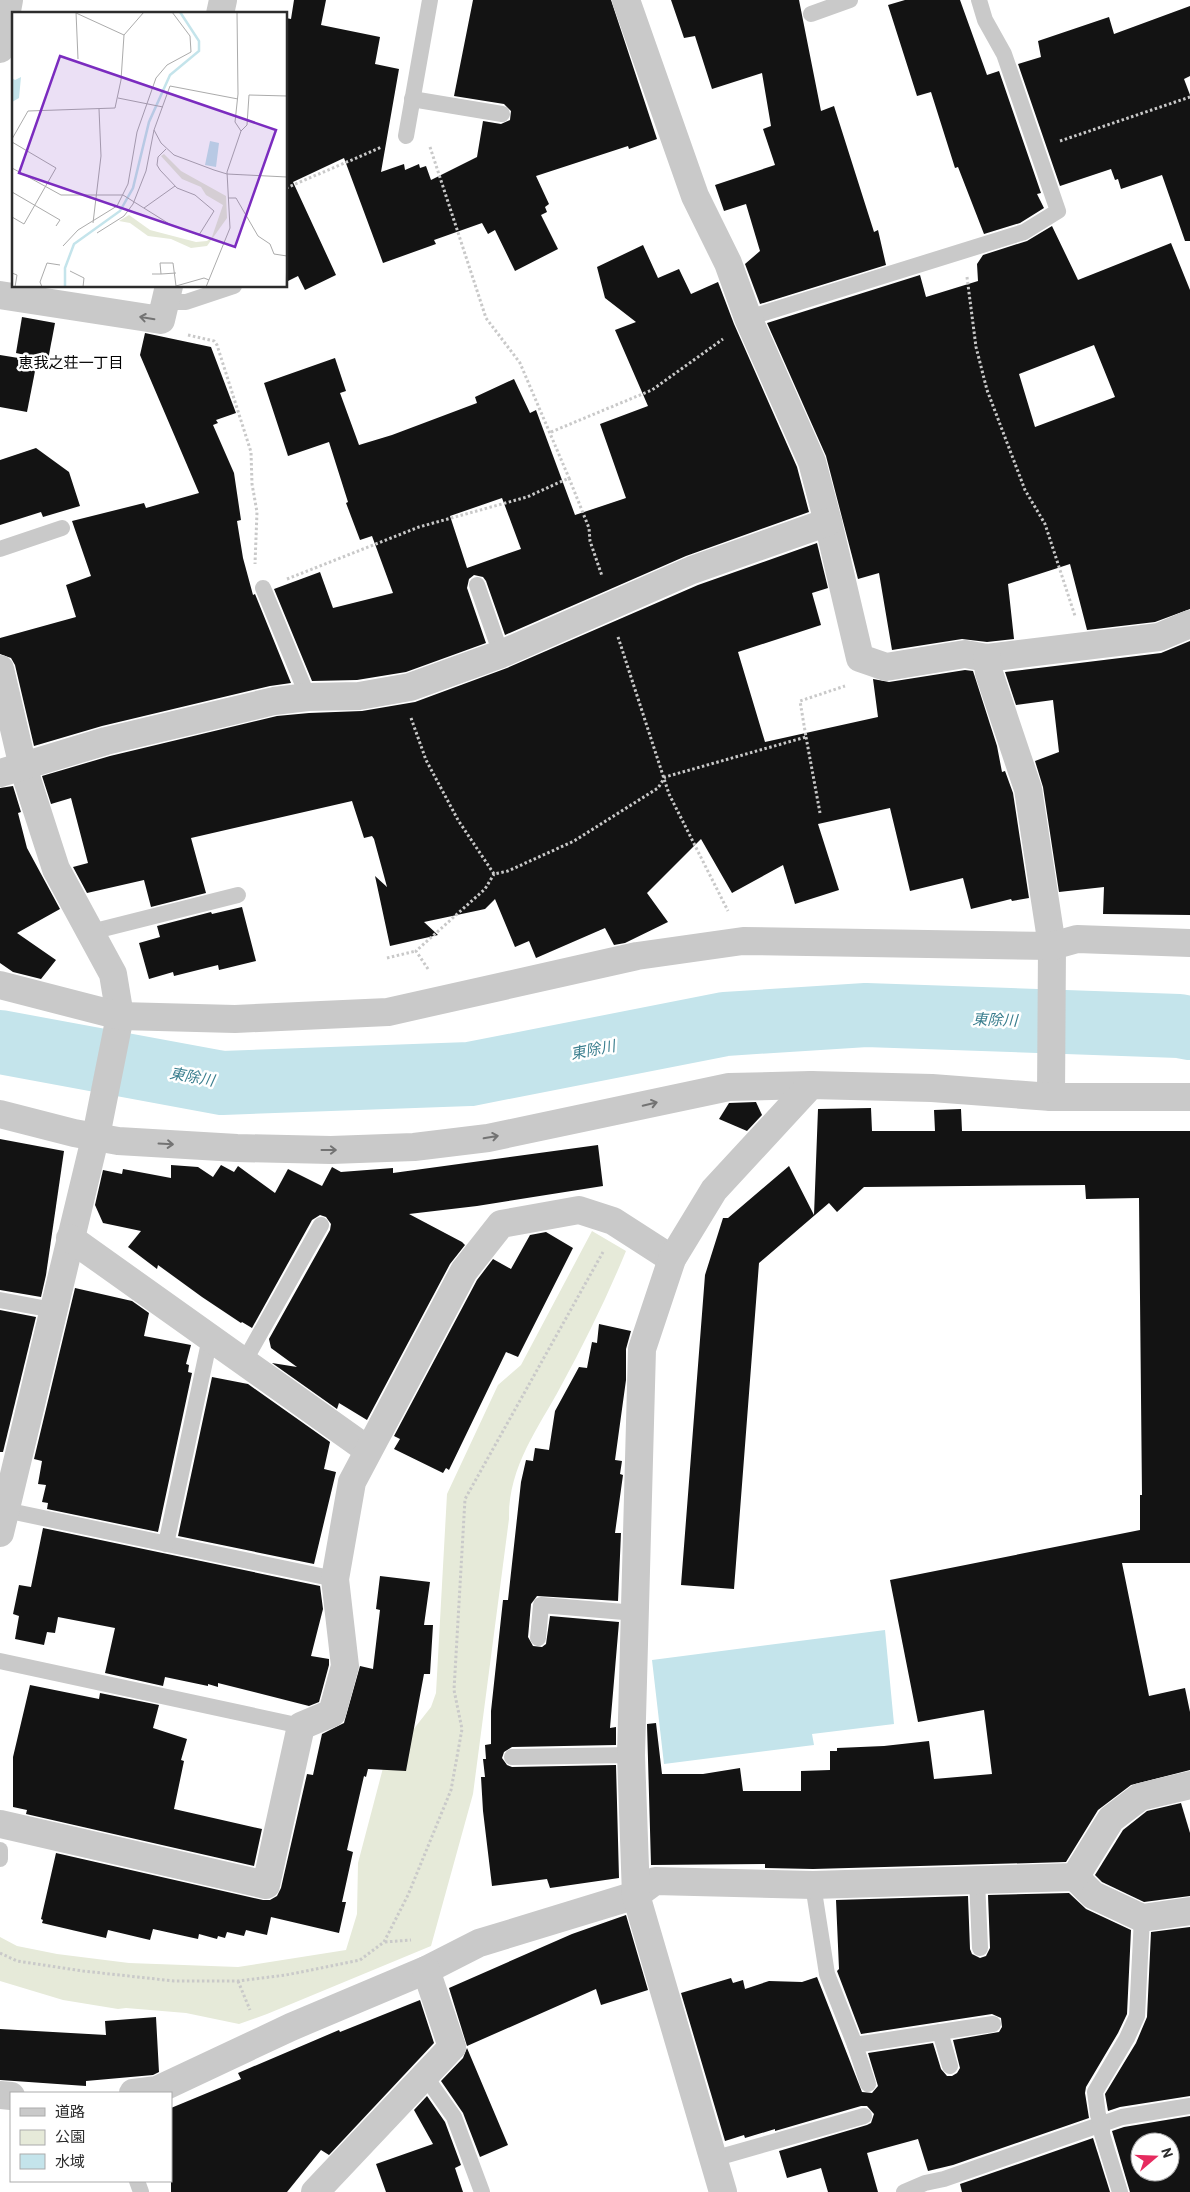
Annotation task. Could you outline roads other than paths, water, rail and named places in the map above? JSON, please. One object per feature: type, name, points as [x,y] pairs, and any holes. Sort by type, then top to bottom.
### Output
[{"type":"street","points":[[0,49],[9,0]]},
{"type":"street","points":[[626,0],[695,196],[728,263],[748,318],[812,462],[860,658],[886,667],[965,654],[987,658],[1159,637],[1190,624]]},
{"type":"street","points":[[0,296],[161,320],[168,294]]},
{"type":"street","points":[[12,770],[106,741],[274,701],[308,696],[359,696],[402,689],[501,654],[692,570],[828,522]]},
{"type":"street","points":[[987,658],[989,673],[1028,789],[1052,946],[1051,1089]]},
{"type":"street","points":[[0,669],[12,770],[56,869],[113,974],[120,1016],[104,1135],[70,1238],[3,1522]]},
{"type":"street","points":[[0,985],[5,988],[120,1016],[235,1019],[388,1012],[637,956],[743,941],[1052,946],[1077,939],[1190,943]]},
{"type":"street","points":[[723,2192],[636,1895],[631,1755],[642,1349],[672,1259],[714,1190],[811,1085]]},
{"type":"street","points":[[0,1114],[74,1133],[237,1148],[331,1150],[414,1147],[488,1138],[729,1087],[811,1085],[1051,1089],[1190,1097]]},
{"type":"street","points":[[0,1824],[266,1885],[302,1726],[332,1713],[345,1666],[335,1579],[352,1482],[464,1271],[501,1224],[579,1210],[613,1221],[672,1259]]},
{"type":"street","points":[[70,1238],[368,1450]]},
{"type":"street","points":[[1075,1877],[1111,1818],[1140,1797],[1190,1785]]},
{"type":"street","points":[[141,2092],[157,2090],[291,2027],[426,1970],[479,1943],[636,1895],[655,1881],[813,1885],[1075,1877],[1093,1895],[1142,1918],[1190,1911]]},
{"type":"street","points":[[315,2192],[452,2047],[426,1970]]},
{"type":"lane","points":[[406,136],[430,0]]},
{"type":"lane","points":[[811,14],[850,0]]},
{"type":"lane","points":[[748,318],[1024,232],[1058,211],[1004,54],[985,20],[979,0]]},
{"type":"lane","points":[[412,99],[502,114]]},
{"type":"lane","points":[[168,294],[186,302],[228,288]]},
{"type":"lane","points":[[0,549],[62,528]]},
{"type":"lane","points":[[477,585],[501,654]]},
{"type":"lane","points":[[263,588],[308,696]]},
{"type":"lane","points":[[91,932],[238,895]]},
{"type":"lane","points":[[244,1362],[321,1225]]},
{"type":"lane","points":[[0,1300],[53,1310]]},
{"type":"lane","points":[[166,1544],[210,1338]]},
{"type":"lane","points":[[3,1522],[166,1544],[335,1579]]},
{"type":"lane","points":[[538,1638],[541,1605],[636,1613]]},
{"type":"lane","points":[[0,1661],[302,1726]]},
{"type":"lane","points":[[512,1757],[631,1755]]},
{"type":"lane","points":[[0,1850],[0,1859]]},
{"type":"lane","points":[[977,1880],[980,1948]]},
{"type":"lane","points":[[813,1885],[827,1974],[868,2084]]},
{"type":"lane","points":[[1120,2192],[1102,2134],[1102,2124],[1098,2115],[1095,2092],[1127,2038],[1136,2016],[1142,1918]]},
{"type":"lane","points":[[855,2045],[993,2024]]},
{"type":"lane","points":[[940,2032],[950,2066]]},
{"type":"lane","points":[[425,2076],[454,2117],[482,2192]]},
{"type":"lane","points":[[904,2192],[925,2183],[944,2179],[1122,2117],[1190,2106]]},
{"type":"lane","points":[[713,2159],[864,2116]]},
{"type":"water","points":[[885,1630],[894,1724],[812,1734],[814,1745],[664,1764],[652,1660]]},
{"type":"waterway","name":"東除川","points":[[0,1042],[222,1083],[470,1074],[725,1024],[866,1015],[1179,1026],[1190,1028]]},
{"type":"district","name":"恵我之荘一丁目","points":[[71,363]]}]
